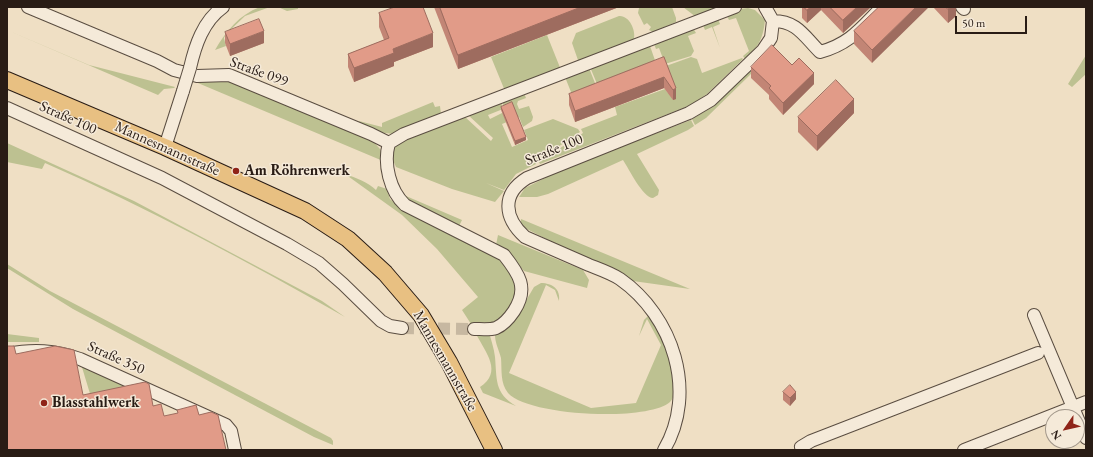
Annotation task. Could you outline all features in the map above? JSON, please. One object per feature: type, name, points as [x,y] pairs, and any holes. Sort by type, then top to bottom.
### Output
[{"type":"main road","name":"Mannesmannstraße","points":[[7,80],[165,147],[306,211],[348,240],[385,273],[421,315],[449,362],[494,450]]},
{"type":"street","name":"Straße 099","points":[[28,7],[157,61],[174,70],[197,76],[229,74],[389,143]]},
{"type":"street","points":[[165,147],[200,34],[209,21],[223,7]]},
{"type":"street","points":[[474,329],[496,328],[507,320],[522,299],[522,283],[515,269],[504,255],[405,205],[397,197],[392,188],[390,177],[387,148],[389,143],[404,134],[735,7]]},
{"type":"street","points":[[765,7],[770,13],[773,21],[784,21],[794,25],[820,52],[836,48],[848,41],[882,7]]},
{"type":"street","name":"Straße 100","points":[[664,450],[674,426],[678,407],[680,383],[676,359],[669,340],[655,312],[638,294],[618,278],[525,237],[515,228],[510,218],[508,205],[512,193],[519,183],[527,178],[689,113],[711,100],[763,50],[770,38],[773,21]]},
{"type":"street","name":"Straße 100","points":[[7,108],[162,178],[287,244],[319,262],[381,321],[390,326],[402,328]]},
{"type":"street","points":[[1034,314],[1074,409]]},
{"type":"street","name":"Straße 350","points":[[7,354],[42,350],[66,354],[80,359],[226,425],[231,431],[235,450]]},
{"type":"street","points":[[802,450],[801,447],[810,441],[1038,353]]},
{"type":"street","points":[[964,450],[1045,424]]},
{"type":"green space","points":[[260,7],[270,7],[245,16],[226,34],[224,38],[226,46],[215,50],[224,36],[239,19],[252,10]]},
{"type":"green space","points":[[278,7],[298,7],[298,9],[287,11]]},
{"type":"green space","points":[[672,7],[676,22],[653,32],[649,30],[651,27],[647,23],[644,25],[638,13],[639,8]]},
{"type":"green space","points":[[683,7],[722,7],[696,17]]},
{"type":"green space","points":[[748,8],[755,10],[765,20],[760,42],[745,59],[743,56],[749,51],[736,18],[729,20],[727,16],[740,9]]},
{"type":"green space","points":[[619,16],[623,16],[629,20],[634,31],[634,39],[579,63],[572,43],[576,33]]},
{"type":"green space","points":[[718,19],[720,24],[713,27],[720,48],[712,27],[705,30],[703,25]]},
{"type":"green space","points":[[693,28],[696,33],[688,36],[694,51],[691,56],[665,64],[659,48],[656,49],[654,44]]},
{"type":"green space","points":[[7,30],[89,65],[175,87],[164,89],[158,95]]},
{"type":"green space","points":[[547,35],[561,70],[505,91],[491,57]]},
{"type":"green space","points":[[650,46],[658,69],[600,91],[590,67]]},
{"type":"green space","points":[[1086,55],[1086,74],[1072,87],[1068,84]]},
{"type":"green space","points":[[691,57],[697,59],[702,73],[742,58],[743,59],[707,94],[691,105],[540,164],[539,162],[583,133],[581,129],[617,115],[615,107],[665,89],[668,93],[666,66]]},
{"type":"green space","points":[[589,68],[599,93],[575,102],[565,77]]},
{"type":"green space","points":[[751,69],[753,72],[706,118],[695,125],[692,119],[714,106]]},
{"type":"green space","points":[[167,70],[230,79],[372,140],[380,149],[383,161]]},
{"type":"green space","points":[[524,93],[526,98],[518,101],[517,104],[519,109],[529,106],[533,117],[532,121],[523,127],[519,117],[502,124],[512,147],[528,140],[524,130],[553,119],[578,129],[580,132],[536,162],[536,164],[516,174],[504,190],[486,183],[504,191],[495,202],[452,189],[396,167],[393,160],[392,151],[400,141],[464,116],[491,141],[493,138],[468,115],[501,102],[503,109],[488,115],[490,119],[506,111],[502,102]]},
{"type":"green space","points":[[433,102],[435,107],[440,106],[441,114],[393,134],[378,132],[360,123],[359,121],[382,127],[382,123]]},
{"type":"green space","points":[[691,120],[694,126],[688,130],[637,154],[659,190],[658,195],[653,198],[649,197],[641,188],[623,160],[548,194],[537,197],[519,197],[525,188],[545,178],[545,176]]},
{"type":"green space","points":[[7,143],[134,201],[322,301],[345,317],[197,236],[83,180],[45,163],[42,169],[7,162]]},
{"type":"green space","points":[[345,174],[366,182],[376,190],[378,186],[387,189],[390,199],[400,207],[503,261],[514,275],[517,294],[506,316],[493,323],[471,324],[462,310],[478,297],[437,249],[402,215]]},
{"type":"green space","points":[[399,193],[462,220],[459,226],[409,202]]},
{"type":"green space","points":[[521,219],[690,289],[633,281],[521,226]]},
{"type":"green space","points":[[498,235],[583,270],[589,280],[587,288],[524,271],[510,255],[496,245]]},
{"type":"green space","points":[[7,264],[50,291],[331,438],[333,445],[314,437],[73,309],[7,268]]},
{"type":"green space","points":[[541,283],[549,284],[557,290],[559,293],[559,301],[555,290],[546,285],[509,373],[591,408],[636,403],[661,345],[647,319],[639,336],[644,320],[648,316],[658,327],[672,366],[675,388],[674,396],[670,402],[657,408],[638,412],[588,414],[539,407],[520,401],[508,393],[505,389],[503,381],[501,358],[496,344],[495,335],[517,316],[534,287]]},
{"type":"green space","points":[[489,332],[495,354],[497,379],[500,391],[516,406],[483,393],[480,387],[487,381],[491,369],[488,355],[476,334]]},
{"type":"green space","points":[[7,334],[39,338],[39,342],[7,342]]},
{"type":"green space","points":[[81,364],[134,387],[91,397]]},
{"type":"building","points":[[395,7],[423,7],[433,33],[393,49],[394,53],[354,68],[348,54],[389,38],[379,13]]},
{"type":"building","points":[[440,7],[581,7],[458,55]]},
{"type":"building","points":[[804,7],[811,7],[807,10]]},
{"type":"building","points":[[830,7],[857,7],[843,20]]},
{"type":"building","points":[[879,7],[916,7],[872,50],[854,31]]},
{"type":"building","points":[[259,19],[264,31],[230,44],[225,32]]},
{"type":"building","points":[[772,45],[792,65],[799,58],[814,73],[783,103],[769,88],[771,86],[751,67]]},
{"type":"building","points":[[664,57],[676,88],[673,90],[664,77],[575,111],[569,94]]},
{"type":"building","points":[[836,80],[854,99],[817,136],[798,117]]},
{"type":"building","points":[[512,102],[526,137],[515,141],[501,107]]},
{"type":"building","name":"Blasstahlwerk","points":[[7,346],[14,346],[16,354],[55,346],[74,350],[83,395],[145,382],[149,384],[153,406],[161,404],[164,416],[178,413],[177,410],[196,405],[199,415],[211,412],[218,415],[226,450],[7,450]]},
{"type":"building","points":[[790,385],[796,392],[790,398],[783,392]]},
{"type":"tunnel","points":[[402,328],[474,329]]},
{"type":"place","name":"Am Röhrenwerk","points":[[236,171]]},
{"type":"place","name":"Blasstahlwerk","points":[[44,403]]}]
